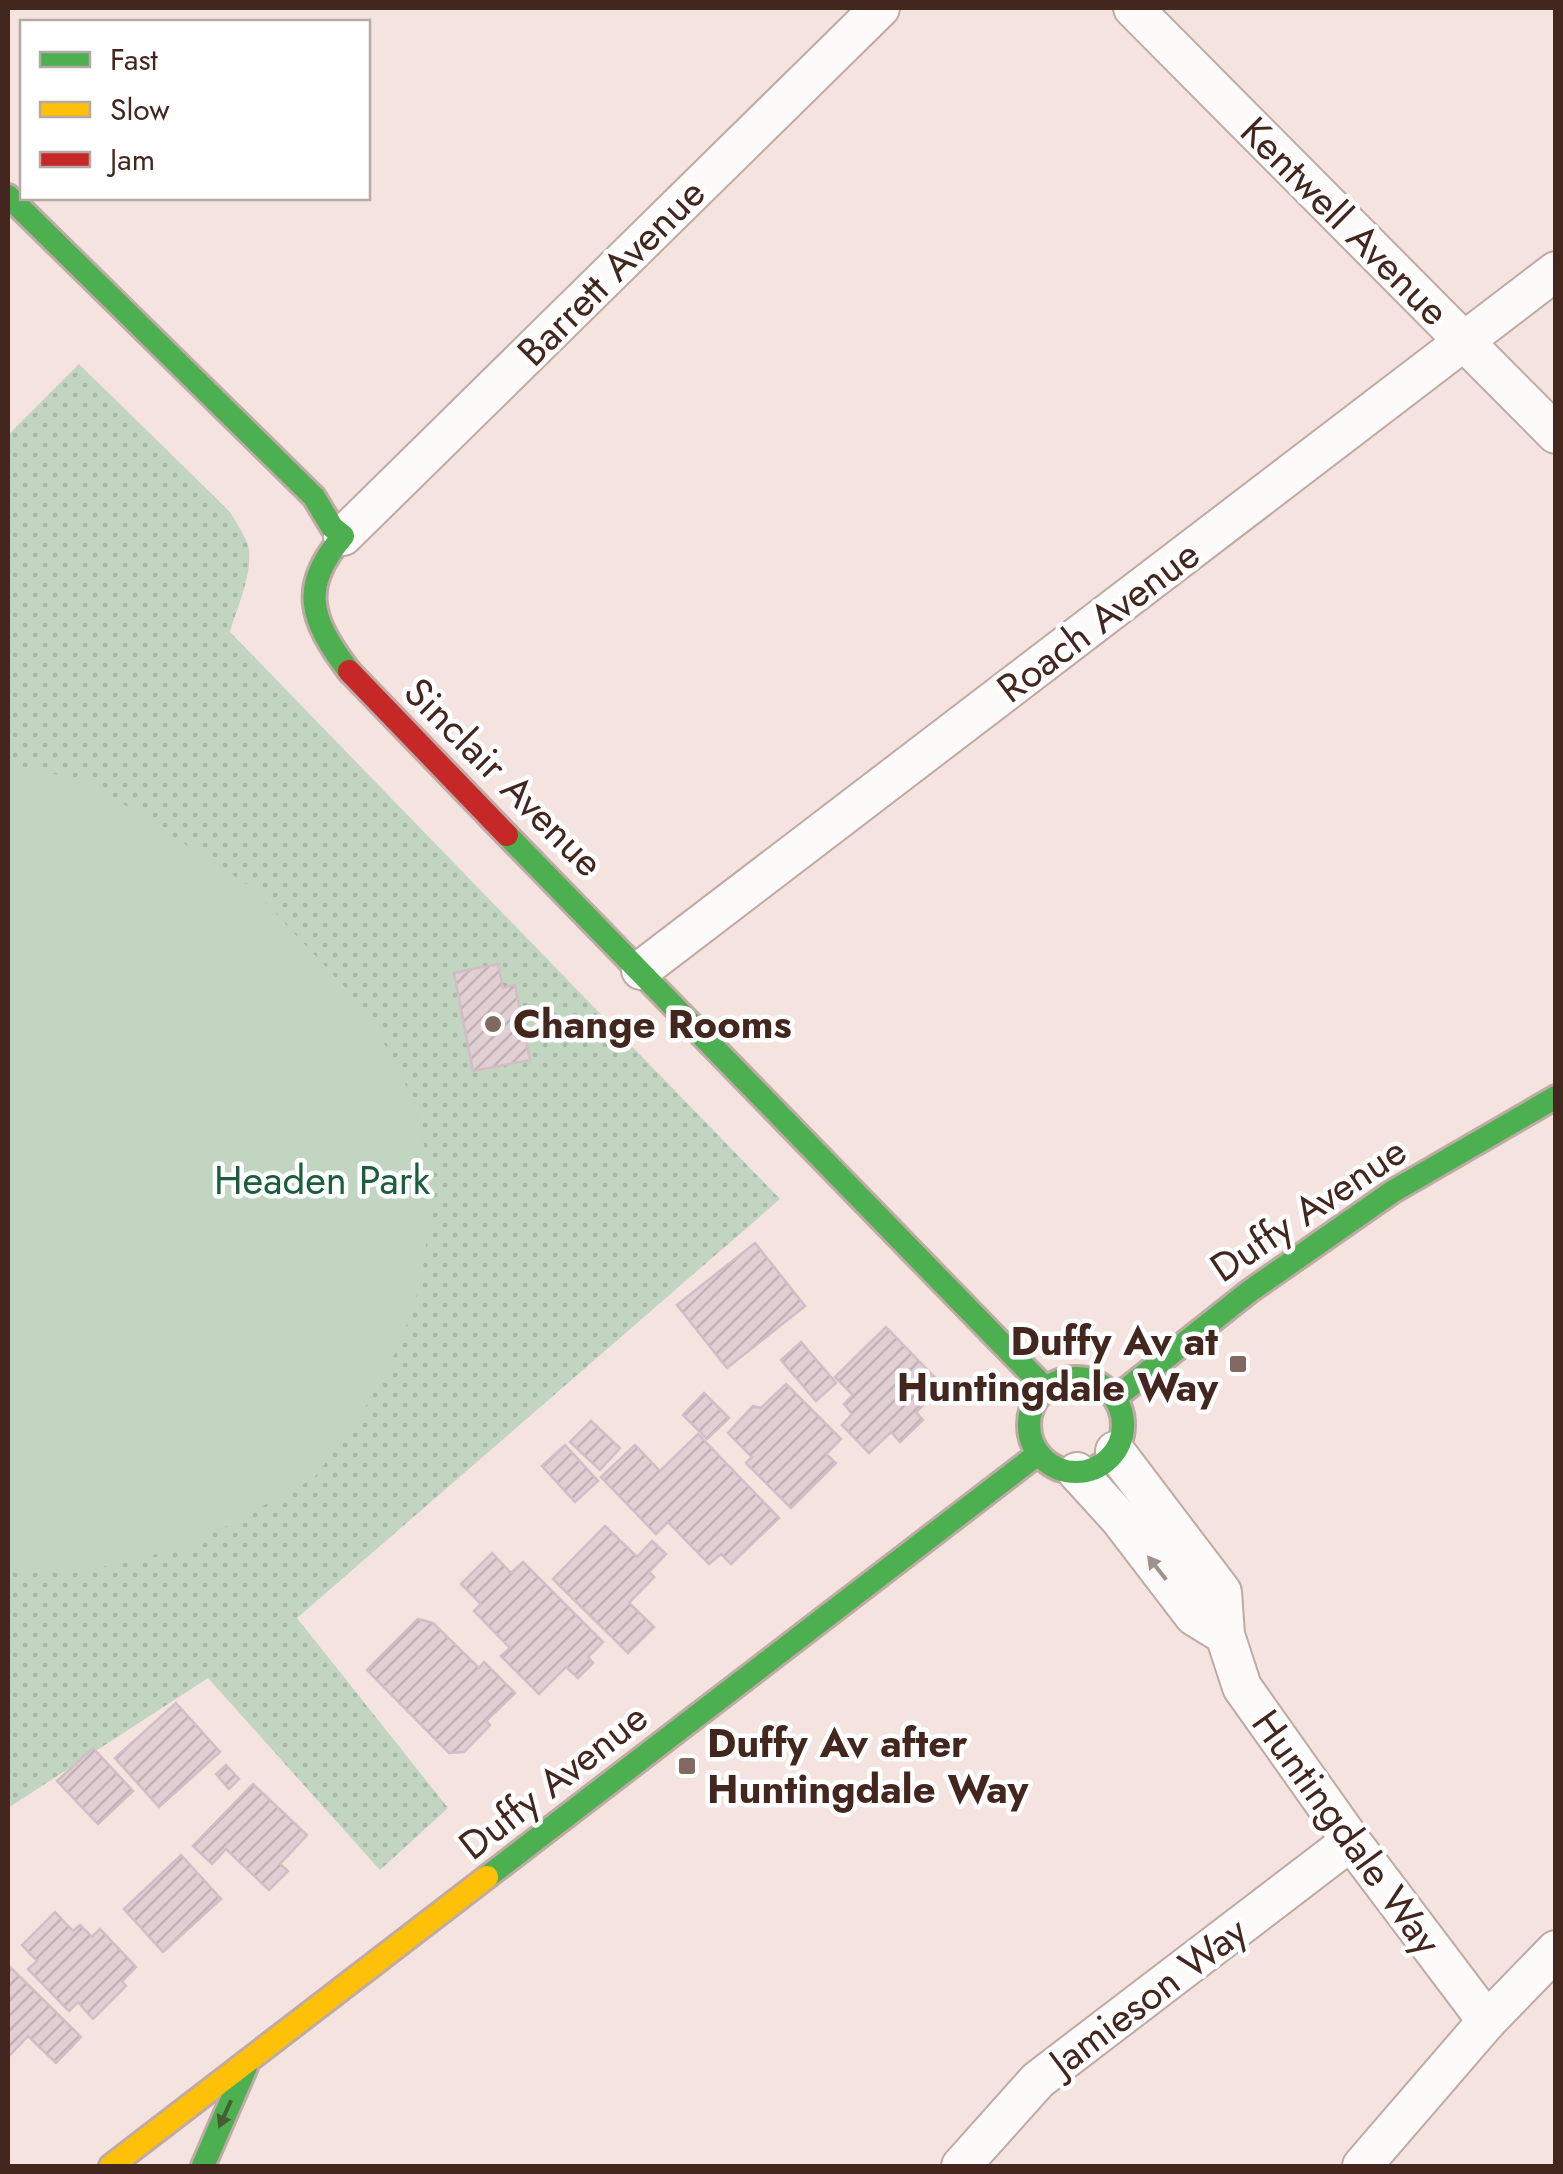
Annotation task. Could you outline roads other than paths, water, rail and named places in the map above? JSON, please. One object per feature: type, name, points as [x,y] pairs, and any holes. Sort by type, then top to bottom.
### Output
[{"type":"main road","points":[[8,196],[314,497],[342,536]]},
{"type":"main road","name":"Sinclair Avenue","points":[[342,536],[319,566],[314,587],[316,619],[329,646],[374,699],[1046,1388]]},
{"type":"main road","name":"Duffy Avenue","points":[[1114,1398],[1250,1292],[1392,1192],[1556,1098]]},
{"type":"main road","points":[[1059,1380],[1090,1380],[1114,1398],[1122,1424],[1115,1451],[1105,1462],[1077,1472],[1049,1464],[1038,1454],[1028,1427],[1036,1400],[1046,1388],[1059,1380]]},
{"type":"main road","name":"Duffy Avenue","points":[[111,2166],[1038,1454]]},
{"type":"main road","points":[[203,2166],[249,2061]]},
{"type":"street","name":"Barrett Avenue","points":[[342,536],[880,8]]},
{"type":"street","name":"Kentwell Avenue","points":[[1133,8],[1556,434]]},
{"type":"street","name":"Roach Avenue","points":[[641,970],[1556,271]]},
{"type":"street","name":"Huntingdale Way","points":[[1115,1451],[1222,1592],[1225,1635],[1242,1688],[1351,1842],[1487,2021]]},
{"type":"street","points":[[1077,1472],[1119,1518],[1194,1616],[1225,1635]]},
{"type":"street","name":"Jamieson Way","points":[[961,2166],[1038,2080],[1351,1842]]},
{"type":"street","points":[[1362,2166],[1487,2021],[1556,1950]]},
{"type":"place","name":"Change Rooms","points":[[493,1024]]},
{"type":"place","name":"Duffy Av at Huntingdale Way","points":[[1238,1364]]},
{"type":"place","name":"Duffy Av after Huntingdale Way","points":[[687,1766]]},
{"type":"park label","name":"Headen Park","points":[[322,1180]]}]
